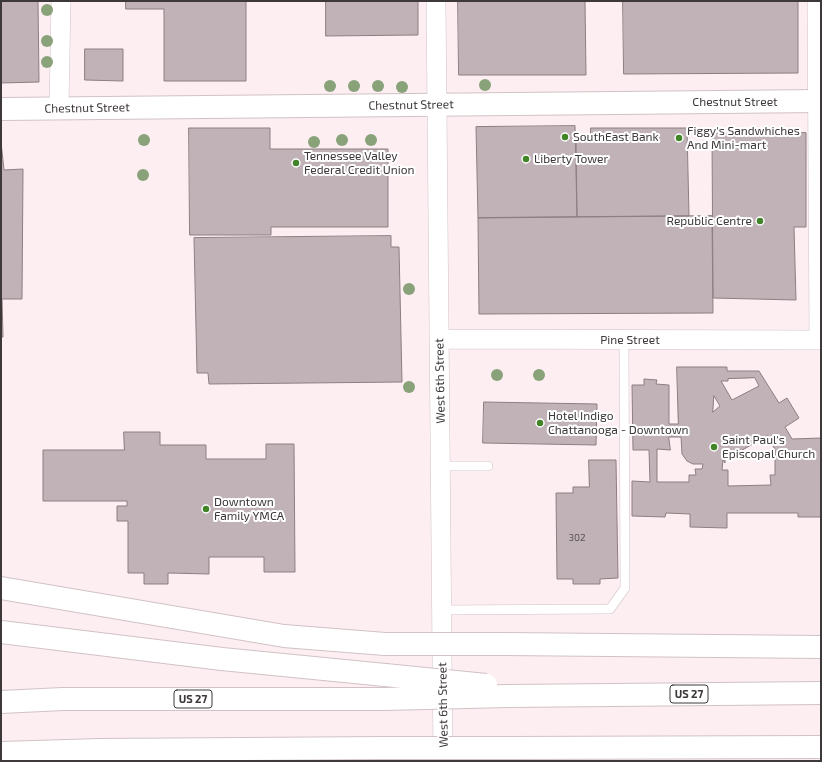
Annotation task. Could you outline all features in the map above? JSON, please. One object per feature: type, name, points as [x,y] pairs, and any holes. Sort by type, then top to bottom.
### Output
[{"type":"main road","name":"Chestnut Street","points":[[1,108],[819,101]]},
{"type":"main road","points":[[1,588],[276,635],[384,644],[821,646]]},
{"type":"main road","points":[[1,632],[229,659],[385,674],[508,692]]},
{"type":"main road","name":"US 27","points":[[1,702],[71,699],[385,699],[508,692],[557,696],[821,693]]},
{"type":"main road","points":[[1,753],[100,750],[821,747]]},
{"type":"street","points":[[59,108],[61,1]]},
{"type":"street","name":"West 6th Street","points":[[436,1],[444,761]]},
{"type":"street","points":[[817,1],[820,340]]},
{"type":"street","name":"Pine Street","points":[[439,340],[820,340]]},
{"type":"lane","points":[[442,610],[610,609],[626,588],[624,340]]},
{"type":"lane","points":[[441,466],[488,466]]},
{"type":"building","points":[[1,1],[38,1],[39,82],[1,83]]},
{"type":"building","points":[[126,1],[246,1],[246,81],[164,81],[164,9],[126,9]]},
{"type":"building","points":[[326,1],[418,1],[418,35],[326,36]]},
{"type":"building","points":[[458,1],[585,1],[586,75],[459,75]]},
{"type":"building","points":[[623,1],[798,1],[798,73],[624,74]]},
{"type":"building","points":[[85,49],[123,49],[123,81],[85,80]]},
{"type":"building","name":"Liberty Tower","points":[[575,126],[577,217],[478,218],[476,127]]},
{"type":"building","points":[[189,128],[270,128],[270,149],[388,149],[388,227],[271,227],[271,235],[190,235]]},
{"type":"building","points":[[591,128],[687,128],[689,216],[577,217],[576,135],[590,135]]},
{"type":"building","name":"Republic Centre","points":[[806,133],[806,227],[794,227],[796,300],[713,298],[712,134]]},
{"type":"building","points":[[1,142],[4,170],[23,169],[22,299],[2,299],[3,337],[1,337]]},
{"type":"building","points":[[712,216],[713,313],[479,314],[478,218]]},
{"type":"building","points":[[391,236],[391,247],[399,247],[402,382],[209,384],[208,373],[197,373],[194,238]]},
{"type":"building","name":"Saint Paul's Episcopal Church","points":[[677,367],[727,367],[727,371],[759,371],[779,403],[787,398],[799,418],[785,427],[792,439],[821,438],[821,517],[798,517],[798,513],[727,513],[727,528],[690,527],[690,514],[666,513],[665,517],[632,516],[632,481],[650,482],[649,450],[633,450],[632,385],[644,385],[644,379],[657,380],[656,384],[669,385],[669,424],[678,424]],"holes":[[[755,378],[759,386],[732,400],[721,381],[728,381],[728,379]],[[714,396],[720,406],[713,412]],[[768,436],[775,450],[775,475],[770,475],[771,485],[728,486],[728,470],[722,470],[723,460],[725,463],[725,460]],[[669,437],[681,437],[682,454],[687,461],[693,464],[703,464],[702,469],[695,469],[696,475],[689,475],[689,482],[657,482],[657,449],[670,450]]]},
{"type":"building","name":"Hotel Indigo Chattanooga - Downtown","points":[[484,402],[597,404],[596,445],[483,443]]},
{"type":"building","points":[[124,432],[160,432],[160,445],[206,445],[206,459],[266,459],[266,444],[294,444],[295,572],[264,572],[264,557],[209,557],[209,574],[168,573],[168,584],[144,584],[144,573],[128,573],[128,521],[117,521],[117,506],[127,506],[127,501],[43,501],[43,450],[124,450]]},
{"type":"building","points":[[589,460],[616,460],[618,578],[600,579],[600,584],[573,584],[573,579],[557,579],[556,493],[573,493],[573,487],[589,487]]},
{"type":"place","name":"SouthEast Bank","points":[[565,137]]},
{"type":"place","name":"Figgy's Sandwhiches And Mini-mart","points":[[679,138]]},
{"type":"place","name":"Liberty Tower","points":[[526,159]]},
{"type":"place","name":"Tennessee Valley Federal Credit Union","points":[[296,163]]},
{"type":"place","name":"Republic Centre","points":[[760,221]]},
{"type":"place","name":"Hotel Indigo Chattanooga - Downtown","points":[[540,423]]},
{"type":"place","name":"Saint Paul's Episcopal Church","points":[[714,447]]},
{"type":"place","name":"Downtown Family YMCA","points":[[206,509]]}]
